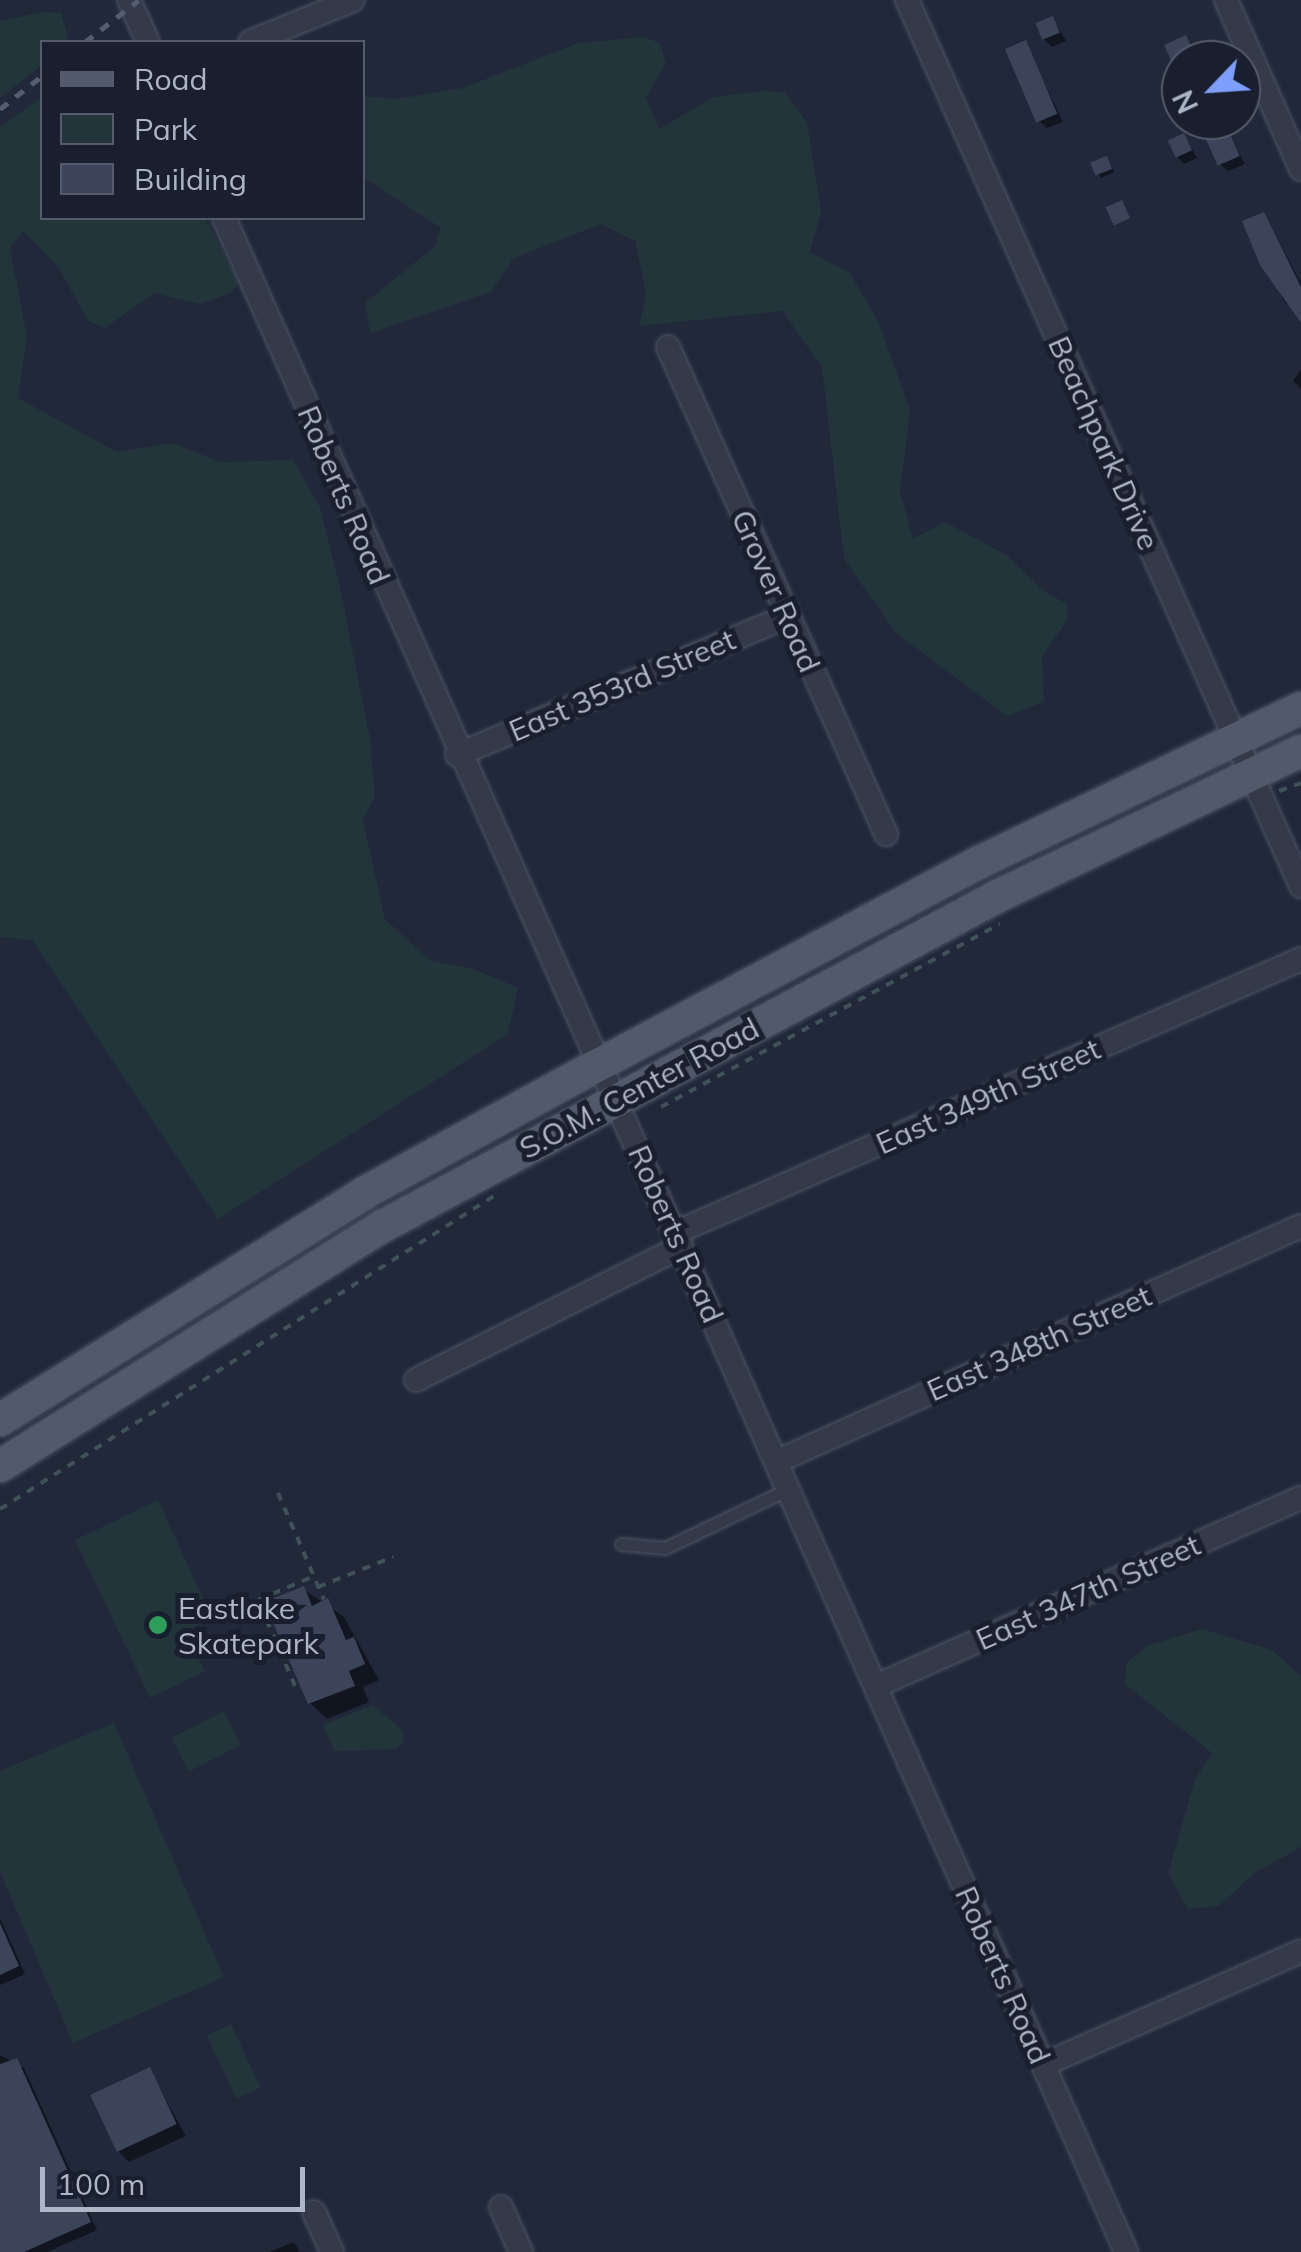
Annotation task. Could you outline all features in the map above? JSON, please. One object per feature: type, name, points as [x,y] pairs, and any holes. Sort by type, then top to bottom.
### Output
[{"type":"main road","name":"S.O.M. Center Road","points":[[0,1420],[364,1193],[980,862],[1301,708]]},
{"type":"main road","name":"S.O.M. Center Road","points":[[0,1466],[383,1226],[998,896],[1266,783],[1301,751]]},
{"type":"street","points":[[129,0],[147,40]]},
{"type":"street","points":[[255,40],[354,0]]},
{"type":"street","name":"Beachpark Drive","points":[[906,0],[1236,740],[1266,783],[1301,886]]},
{"type":"street","points":[[1226,0],[1301,169]]},
{"type":"street","name":"Roberts Road","points":[[225,220],[457,755],[616,1098],[1126,2252]]},
{"type":"street","name":"Grover Road","points":[[668,347],[886,834]]},
{"type":"street","name":"East 353rd Street","points":[[457,755],[787,616]]},
{"type":"street","name":"East 349th Street","points":[[416,1380],[678,1240],[1301,959]]},
{"type":"street","name":"East 348th Street","points":[[778,1461],[1301,1226]]},
{"type":"street","name":"East 347th Street","points":[[876,1686],[1301,1498]]},
{"type":"street","points":[[1042,2065],[1301,1951]]},
{"type":"street","points":[[501,2207],[520,2252]]},
{"type":"street","points":[[314,2212],[332,2252]]},
{"type":"lane","points":[[621,1544],[665,1548],[790,1488]]},
{"type":"path","points":[[1266,783],[1301,783]]},
{"type":"path","points":[[651,1112],[973,945],[1006,919]]},
{"type":"path","points":[[0,1509],[504,1191]]},
{"type":"path","points":[[278,1493],[324,1600]]},
{"type":"path","points":[[318,1587],[393,1557]]},
{"type":"path","points":[[295,1686],[258,1600],[314,1576]]},
{"type":"green space","points":[[42,12],[61,13],[68,40],[40,40],[40,67],[0,98],[0,21]]},
{"type":"green space","points":[[644,37],[660,43],[666,64],[646,97],[659,129],[714,97],[761,91],[785,92],[807,122],[821,212],[810,252],[850,273],[878,321],[910,410],[900,491],[913,539],[945,522],[1005,554],[1045,592],[1067,604],[1067,620],[1042,657],[1044,702],[1007,716],[896,633],[844,559],[822,367],[782,311],[639,326],[646,294],[635,241],[601,224],[514,258],[491,292],[370,333],[365,303],[435,246],[441,228],[365,178],[365,96],[397,99],[463,88],[578,43]]},
{"type":"green space","points":[[40,98],[40,220],[206,220],[239,282],[231,293],[200,304],[154,293],[105,328],[88,321],[59,268],[23,231],[10,248],[27,336],[18,398],[117,452],[172,443],[220,462],[293,460],[320,507],[341,592],[370,738],[375,796],[363,820],[385,919],[431,961],[474,969],[518,988],[508,1034],[218,1219],[32,940],[0,937],[0,127]]},
{"type":"green space","name":"Eastlake Skatepark","points":[[158,1500],[212,1618],[186,1631],[205,1671],[150,1698],[75,1540]]},
{"type":"green space","points":[[1202,1629],[1272,1650],[1301,1676],[1301,1847],[1253,1874],[1219,1906],[1188,1909],[1168,1873],[1195,1779],[1212,1753],[1125,1684],[1127,1662],[1149,1645]]},
{"type":"green space","points":[[373,1705],[403,1731],[403,1742],[396,1749],[334,1751],[323,1725]]},
{"type":"green space","points":[[224,1711],[241,1745],[189,1772],[171,1738]]},
{"type":"green space","points":[[114,1723],[224,1977],[73,2043],[0,1872],[0,1771]]},
{"type":"green space","points":[[231,2024],[261,2087],[236,2099],[207,2035]]},
{"type":"building","points":[[1053,16],[1060,33],[1042,40],[1035,23]]},
{"type":"building","points":[[1026,40],[1057,114],[1036,123],[1005,49]]},
{"type":"building","points":[[1187,140],[1192,150],[1176,158],[1168,141]]},
{"type":"building","points":[[1206,140],[1233,140],[1240,156],[1218,166]]},
{"type":"building","points":[[1107,156],[1112,169],[1095,176],[1090,162]]},
{"type":"building","points":[[1122,200],[1130,218],[1114,226],[1106,207]]},
{"type":"building","points":[[1264,212],[1301,287],[1301,323],[1260,265],[1242,221]]},
{"type":"building","points":[[304,1586],[312,1606],[328,1598],[346,1640],[354,1637],[365,1664],[349,1671],[355,1686],[308,1704],[264,1602]]},
{"type":"building","points":[[0,1923],[19,1966],[0,1975]]},
{"type":"building","points":[[17,2058],[91,2222],[24,2252],[0,2252],[0,2064]]},
{"type":"building","points":[[150,2067],[177,2124],[117,2152],[90,2095]]},
{"type":"railway","points":[[88,40],[139,0]]},
{"type":"railway","points":[[0,109],[40,78]]},
{"type":"place","name":"Eastlake Skatepark","points":[[158,1625]]}]
